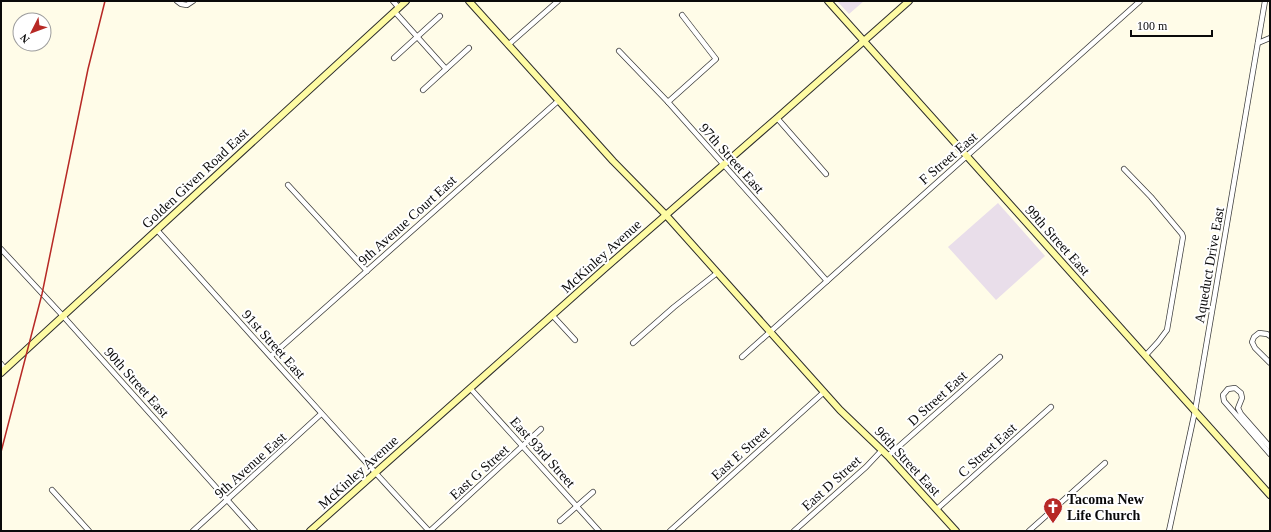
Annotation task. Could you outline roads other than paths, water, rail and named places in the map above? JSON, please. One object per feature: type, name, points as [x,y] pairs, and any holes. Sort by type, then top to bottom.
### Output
[{"type":"street","points":[[177,1],[184,5],[190,4],[194,1]]},
{"type":"street","points":[[393,1],[397,10],[417,37],[446,69]]},
{"type":"street","name":"Golden Given Road East","points":[[2,369],[63,316],[406,1]]},
{"type":"street","points":[[469,1],[508,45],[558,1]]},
{"type":"street","name":"99th Street East","points":[[828,1],[1270,495]]},
{"type":"street","name":"McKinley Avenue","points":[[310,531],[665,214],[777,118],[908,1]]},
{"type":"street","name":"F Street East","points":[[742,357],[1140,1]]},
{"type":"street","name":"Aqueduct Drive East","points":[[1169,531],[1195,411],[1265,1]]},
{"type":"street","points":[[668,102],[716,59],[682,15]]},
{"type":"street","points":[[394,58],[440,16]]},
{"type":"street","points":[[1258,43],[1270,38]]},
{"type":"street","name":"96th Street East","points":[[508,45],[613,161],[665,214],[840,410],[888,456],[956,531]]},
{"type":"street","points":[[422,90],[469,48]]},
{"type":"street","name":"97th Street East","points":[[619,51],[668,102],[827,281]]},
{"type":"street","name":"9th Avenue Court East","points":[[271,356],[558,100]]},
{"type":"street","points":[[777,118],[826,174]]},
{"type":"street","points":[[1124,169],[1151,197],[1183,237],[1168,330],[1146,355]]},
{"type":"street","points":[[288,185],[367,271]]},
{"type":"street","name":"91st Street East","points":[[157,230],[271,356],[321,414],[429,531]]},
{"type":"street","name":"90th Street East","points":[[1,249],[63,316],[255,531]]},
{"type":"street","points":[[633,343],[717,273]]},
{"type":"street","points":[[552,316],[575,340]]},
{"type":"street","points":[[1270,336],[1259,333],[1254,337],[1252,342],[1255,348],[1270,363]]},
{"type":"street","name":"D Street East","points":[[888,456],[1000,357]]},
{"type":"street","name":"East 93rd Street","points":[[470,388],[524,446],[599,531]]},
{"type":"street","points":[[1270,447],[1241,414],[1238,408],[1242,398],[1241,393],[1235,388],[1228,389],[1223,394],[1224,401],[1270,454]]},
{"type":"street","name":"East E Street","points":[[670,531],[824,392]]},
{"type":"street","name":"C Street East","points":[[937,509],[1051,407]]},
{"type":"street","name":"9th Avenue East","points":[[193,531],[321,414]]},
{"type":"street","name":"East G Street","points":[[429,531],[541,429]]},
{"type":"street","name":"East D Street","points":[[794,531],[866,467],[882,450]]},
{"type":"street","points":[[1029,531],[1105,462]]},
{"type":"street","points":[[52,490],[90,531]]},
{"type":"street","points":[[560,521],[593,492]]},
{"type":"railway","points":[[1,452],[42,294],[88,69],[105,1]]},
{"type":"place","name":"Tacoma New Life Church","points":[[1053,524]]}]
